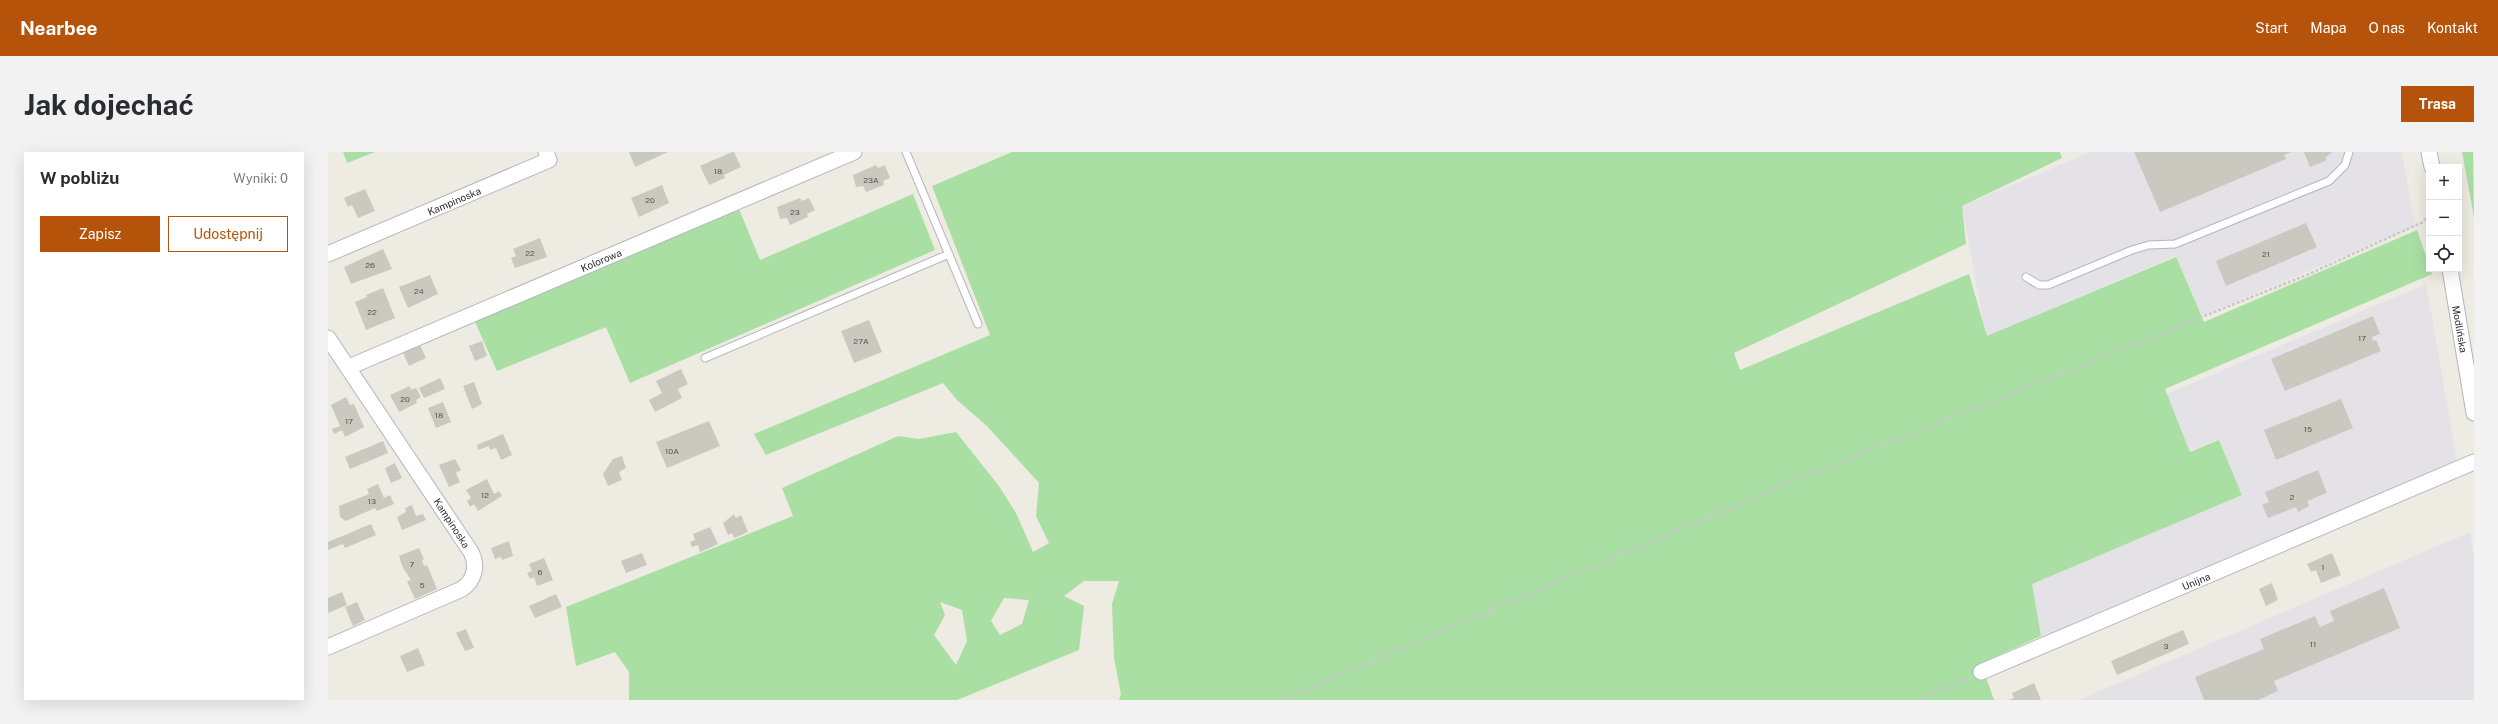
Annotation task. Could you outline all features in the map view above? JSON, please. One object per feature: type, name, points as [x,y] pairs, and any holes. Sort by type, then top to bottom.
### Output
[{"type":"street","name":"Kampinoska","points":[[328,254],[549,160],[546,152]]},
{"type":"street","name":"Kolorowa","points":[[349,367],[854,152]]},
{"type":"street","points":[[2429,152],[2431,164]]},
{"type":"street","name":"Modlińska","points":[[2450,272],[2474,413]]},
{"type":"street","name":"Kampinoska","points":[[328,338],[349,367],[471,552],[475,565],[471,580],[462,589],[328,647]]},
{"type":"street","name":"Unijna","points":[[1981,672],[2474,462]]},
{"type":"lane","points":[[906,152],[978,324]]},
{"type":"lane","points":[[2026,277],[2039,285],[2048,285],[2132,250],[2149,245],[2176,244],[2329,181],[2345,165],[2349,152]]},
{"type":"lane","points":[[705,358],[949,254]]},
{"type":"path","points":[[1281,700],[1803,477],[2309,274],[2423,222],[2426,218]]},
{"type":"path","points":[[1918,700],[1981,672]]},
{"type":"shaded area","points":[[2091,152],[2402,152],[2415,226],[2201,316],[2175,256],[1986,337],[1962,206]]},
{"type":"shaded area","points":[[2426,284],[2458,466],[2052,639],[2041,636],[2031,584],[2242,495],[2219,439],[2190,451],[2167,394]]},
{"type":"shaded area","points":[[2470,532],[2474,557],[2474,700],[2079,700]]},
{"type":"green space","points":[[343,152],[375,152],[347,163]]},
{"type":"green space","points":[[1012,152],[2060,152],[2062,158],[1962,206],[1966,244],[1734,353],[1740,370],[1969,274],[1987,336],[2176,257],[2204,322],[2417,230],[2426,256],[2426,272],[2431,272],[2432,274],[2165,389],[2190,452],[2219,440],[2242,495],[2032,584],[2041,636],[1981,663],[1994,700],[1119,700],[1121,694],[1114,658],[1112,604],[1119,581],[1084,581],[1064,596],[1084,606],[1079,650],[957,700],[629,700],[629,672],[615,652],[576,666],[566,607],[793,516],[782,488],[898,436],[919,439],[956,432],[999,486],[1016,513],[1033,552],[1049,543],[1036,516],[1039,483],[987,426],[957,400],[943,383],[766,455],[754,434],[990,335],[932,186]],"holes":[[[1004,598],[1029,600],[1022,624],[1000,635],[991,621]],[[940,602],[962,610],[967,641],[956,665],[934,635],[945,615]]]},
{"type":"green space","points":[[2462,152],[2473,152],[2474,217]]},
{"type":"green space","points":[[913,194],[935,250],[630,383],[606,327],[497,371],[475,322],[739,209],[760,260]]},
{"type":"building","points":[[629,152],[668,152],[635,167]]},
{"type":"building","points":[[734,152],[741,167],[724,175],[725,178],[709,185],[700,166]]},
{"type":"building","points":[[2134,152],[2292,152],[2284,155],[2286,159],[2160,212]]},
{"type":"building","points":[[2304,152],[2332,152],[2325,158],[2327,160],[2310,167]]},
{"type":"building","points":[[876,165],[878,168],[885,165],[890,178],[883,181],[884,185],[866,192],[863,186],[856,187],[853,175]]},
{"type":"building","points":[[662,185],[669,203],[639,217],[631,198]]},
{"type":"building","points":[[365,189],[375,211],[358,218],[352,205],[348,207],[344,198]]},
{"type":"building","points":[[800,198],[802,201],[809,198],[815,210],[807,214],[808,217],[790,225],[787,218],[780,219],[777,207]]},
{"type":"building","points":[[2306,223],[2317,247],[2226,286],[2216,261]]},
{"type":"building","points":[[540,238],[547,257],[515,268],[511,258],[516,256],[513,249]]},
{"type":"building","points":[[383,249],[392,269],[351,284],[344,267]]},
{"type":"building","points":[[430,275],[438,294],[408,308],[399,287]]},
{"type":"building","points":[[383,288],[395,318],[366,330],[355,302],[367,297],[366,295]]},
{"type":"building","points":[[2373,316],[2380,334],[2372,337],[2373,341],[2376,340],[2381,351],[2285,391],[2271,359]]},
{"type":"building","points":[[869,320],[882,352],[854,363],[841,331]]},
{"type":"building","points":[[482,341],[487,356],[475,361],[469,346]]},
{"type":"building","points":[[420,345],[426,358],[409,366],[403,353]]},
{"type":"building","points":[[681,369],[688,384],[678,389],[682,398],[655,412],[649,400],[662,393],[656,381]]},
{"type":"building","points":[[440,378],[445,389],[424,398],[419,388]]},
{"type":"building","points":[[474,382],[482,404],[472,409],[463,386]]},
{"type":"building","points":[[410,386],[411,390],[416,388],[421,397],[416,400],[417,403],[399,412],[390,395]]},
{"type":"building","points":[[346,397],[350,405],[354,404],[364,427],[345,437],[342,430],[334,434],[332,429],[340,426],[331,405]]},
{"type":"building","points":[[2341,399],[2353,428],[2276,460],[2264,430]]},
{"type":"building","points":[[443,402],[451,422],[436,428],[428,408]]},
{"type":"building","points":[[709,421],[720,446],[667,468],[656,442]]},
{"type":"building","points":[[503,434],[512,455],[501,460],[496,448],[490,450],[489,446],[478,450],[477,445]]},
{"type":"building","points":[[383,441],[388,453],[350,469],[345,457]]},
{"type":"building","points":[[622,456],[626,468],[619,472],[622,480],[608,486],[603,474],[613,459]]},
{"type":"building","points":[[455,459],[461,470],[456,473],[460,482],[449,487],[439,465]]},
{"type":"building","points":[[395,463],[402,478],[391,483],[385,468]]},
{"type":"building","points":[[2318,470],[2327,493],[2307,501],[2309,506],[2298,512],[2296,507],[2268,518],[2262,505],[2269,502],[2265,492]]},
{"type":"building","points":[[487,479],[494,494],[499,491],[502,496],[478,511],[474,504],[470,507],[467,501],[471,498],[466,490]]},
{"type":"building","points":[[378,484],[384,498],[390,495],[394,504],[377,511],[375,508],[346,521],[340,517],[339,506],[369,494],[367,489]]},
{"type":"building","points":[[412,505],[416,516],[423,514],[426,520],[402,530],[397,517],[406,512],[405,508]]},
{"type":"building","points":[[734,514],[736,518],[741,515],[748,532],[734,538],[732,533],[728,535],[723,523]]},
{"type":"building","points":[[371,524],[376,535],[345,548],[343,544],[328,550],[328,542]]},
{"type":"building","points":[[710,527],[718,544],[700,552],[698,545],[692,547],[690,542],[695,540],[693,534]]},
{"type":"building","points":[[509,541],[513,556],[502,560],[501,557],[495,559],[491,548]]},
{"type":"building","points":[[419,548],[424,559],[422,560],[424,566],[427,565],[437,589],[415,599],[407,581],[411,580],[403,568],[399,556]]},
{"type":"building","points":[[642,553],[647,565],[626,573],[621,561]]},
{"type":"building","points":[[2332,553],[2341,575],[2321,583],[2316,570],[2311,572],[2307,564]]},
{"type":"building","points":[[544,558],[553,580],[537,586],[534,577],[530,579],[527,573],[532,571],[529,564]]},
{"type":"building","points":[[2272,583],[2278,600],[2266,606],[2259,589]]},
{"type":"building","points":[[2384,588],[2400,628],[2274,681],[2278,691],[2258,700],[2204,700],[2195,677],[2264,649],[2260,639],[2315,616],[2320,627],[2334,621],[2330,611]]},
{"type":"building","points":[[342,592],[347,605],[328,613],[328,598]]},
{"type":"building","points":[[556,594],[562,607],[535,618],[529,606]]},
{"type":"building","points":[[357,602],[365,620],[353,626],[345,607]]},
{"type":"building","points":[[466,629],[474,648],[465,651],[456,633]]},
{"type":"building","points":[[2183,630],[2189,644],[2117,675],[2111,661]]},
{"type":"building","points":[[418,648],[425,665],[407,672],[400,656]]},
{"type":"building","points":[[2034,683],[2041,700],[2009,700],[2014,698],[2012,693]]}]
